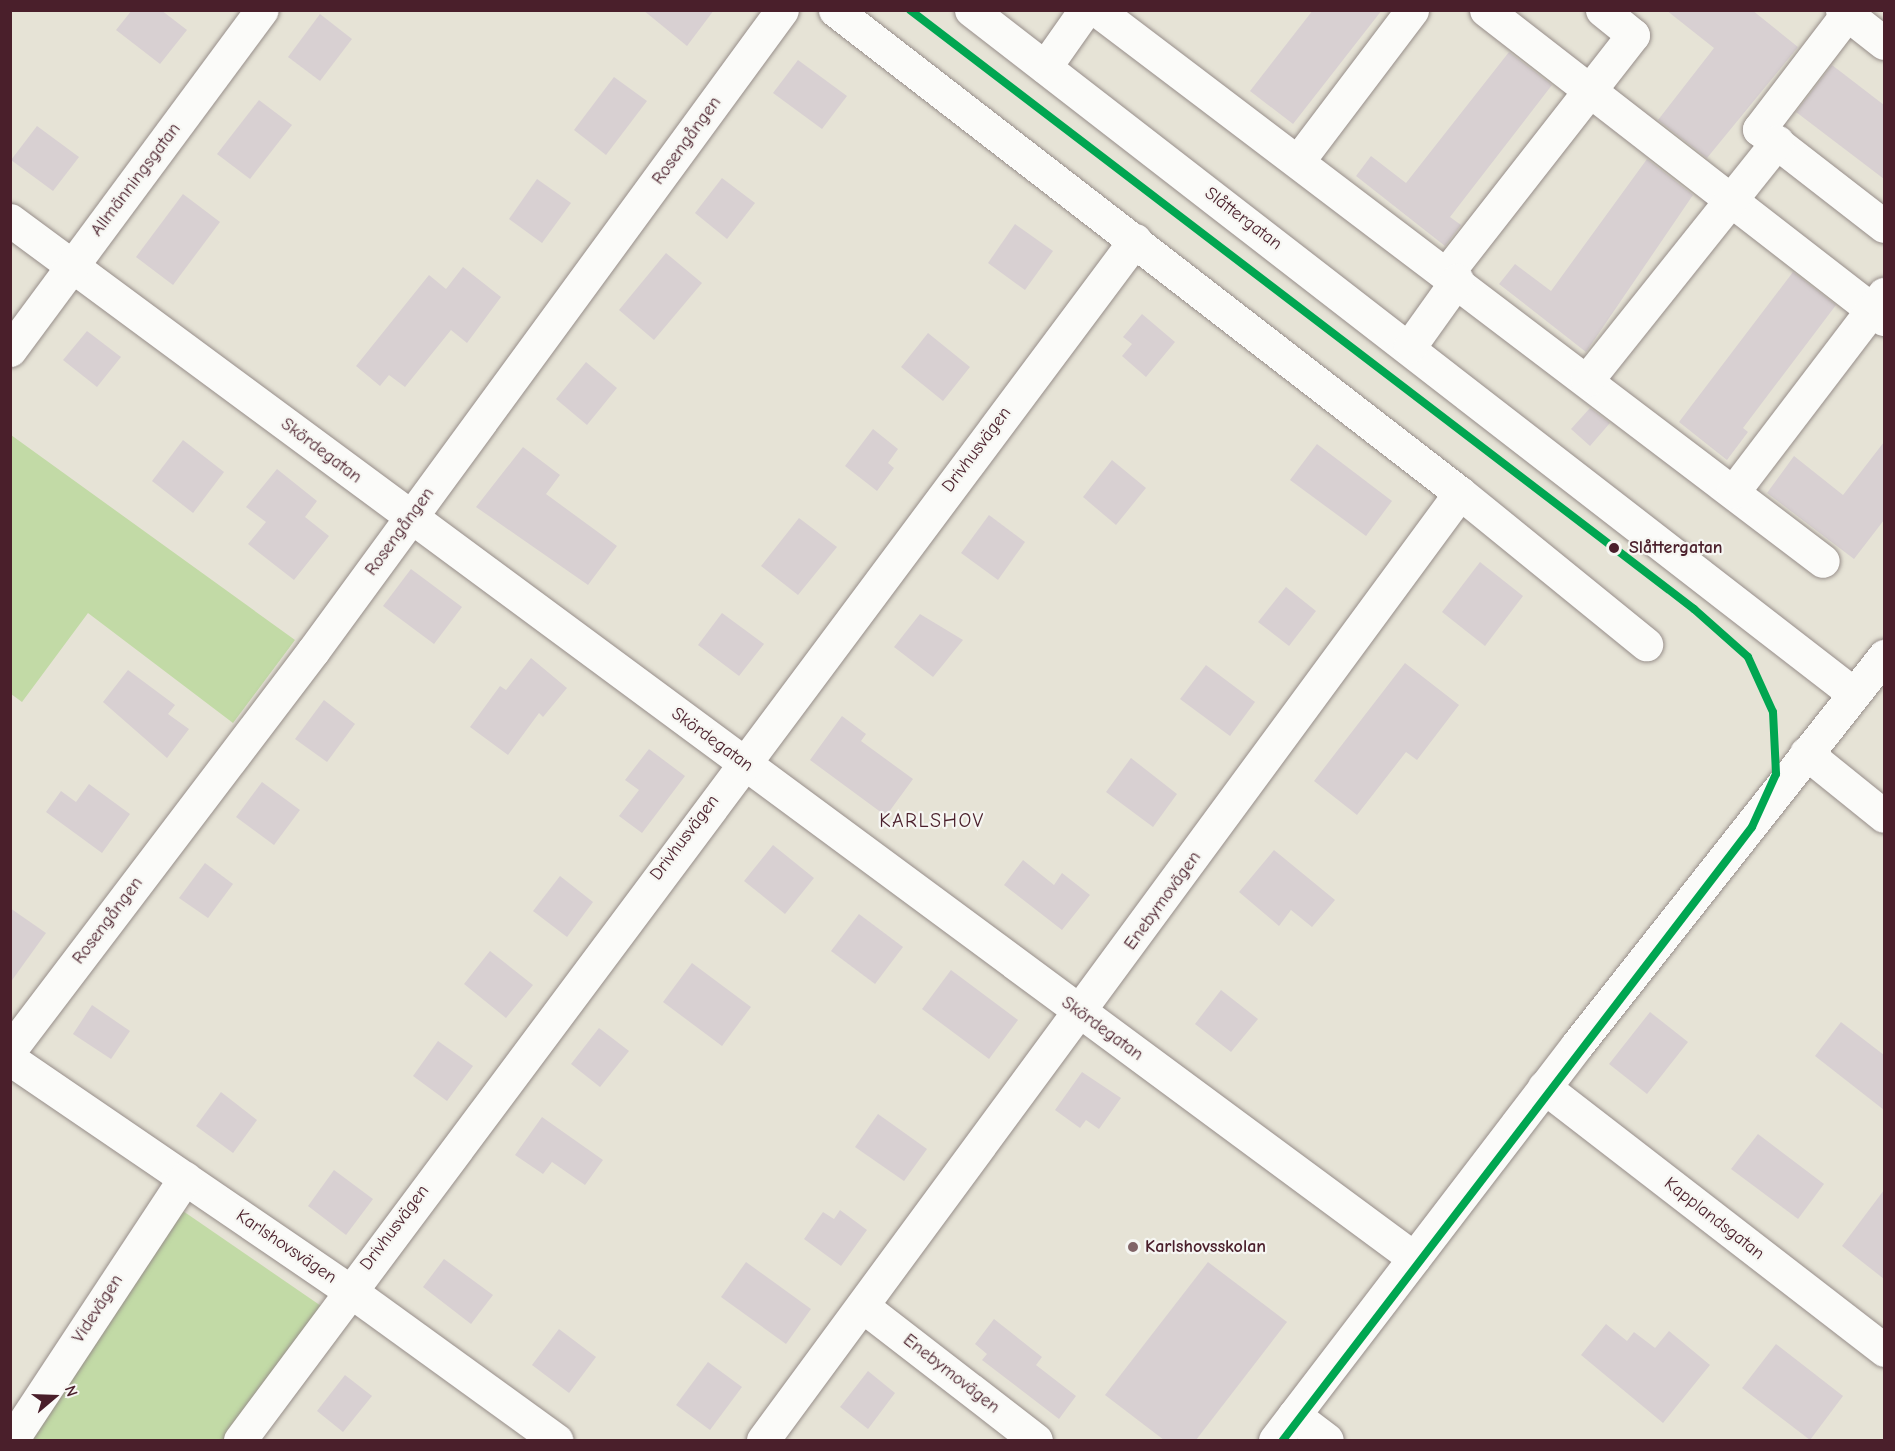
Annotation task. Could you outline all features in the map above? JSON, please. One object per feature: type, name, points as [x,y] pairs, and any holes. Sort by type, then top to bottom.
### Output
[{"type":"street","name":"Allmänningsgatan","points":[[10,350],[262,10]]},
{"type":"street","name":"Rosengången","points":[[10,1050],[410,518],[782,10]]},
{"type":"street","points":[[836,10],[1460,493],[1646,644]]},
{"type":"street","name":"Slåttergatan","points":[[971,10],[1410,346],[1854,694]]},
{"type":"street","points":[[1045,67],[1085,10]]},
{"type":"street","points":[[1097,10],[1452,277],[1823,561]]},
{"type":"street","points":[[1298,161],[1412,10]]},
{"type":"street","points":[[1486,10],[1730,199],[1880,307],[1733,492]]},
{"type":"street","points":[[1410,346],[1452,277],[1589,90],[1633,35],[1602,10]]},
{"type":"street","points":[[1884,43],[1844,12],[1759,129],[1884,226]]},
{"type":"street","points":[[1587,380],[1777,142]]},
{"type":"street","name":"Skördegatan","points":[[10,220],[410,518],[1414,1258]]},
{"type":"street","name":"Drivhusvägen","points":[[240,1440],[741,762],[1135,240]]},
{"type":"street","name":"Enebymovägen","points":[[763,1440],[865,1308],[1460,493]]},
{"type":"street","points":[[1275,1440],[1544,1087],[1884,656]]},
{"type":"street","points":[[1806,753],[1884,816]]},
{"type":"street","name":"Karlshovsvägen","points":[[10,1059],[349,1290],[556,1440]]},
{"type":"street","name":"Kapplandsgatan","points":[[1544,1087],[1884,1350]]},
{"type":"street","name":"Videvägen","points":[[12,1440],[185,1178]]},
{"type":"street","name":"Enebymovägen","points":[[865,1308],[1036,1440]]},
{"type":"street","points":[[1294,1415],[1327,1440]]},
{"type":"green space","points":[[11,435],[295,640],[233,723],[88,613],[22,702],[11,694]]},
{"type":"green space","points":[[183,1211],[324,1308],[226,1440],[30,1440]]},
{"type":"building","points":[[132,10],[161,10],[187,30],[160,64],[116,30]]},
{"type":"building","points":[[643,10],[714,10],[687,46]]},
{"type":"building","points":[[1313,10],[1382,10],[1293,124],[1250,91]]},
{"type":"building","points":[[1666,10],[1752,10],[1798,47],[1707,158],[1658,120],[1714,48]]},
{"type":"building","points":[[320,14],[352,39],[320,81],[288,57]]},
{"type":"building","points":[[1509,52],[1552,85],[1450,217],[1461,225],[1445,246],[1356,176],[1371,156],[1406,183]]},
{"type":"building","points":[[798,60],[847,96],[822,129],[773,93]]},
{"type":"building","points":[[1832,65],[1884,105],[1884,179],[1796,112]]},
{"type":"building","points":[[614,77],[647,101],[606,155],[574,130]]},
{"type":"building","points":[[259,100],[292,125],[250,179],[217,154]]},
{"type":"building","points":[[37,126],[79,157],[53,191],[11,160]]},
{"type":"building","points":[[1647,159],[1693,195],[1586,352],[1499,284],[1515,264],[1551,291]]},
{"type":"building","points":[[722,178],[755,203],[727,239],[695,213]]},
{"type":"building","points":[[537,179],[571,203],[542,243],[509,219]]},
{"type":"building","points":[[183,194],[220,222],[173,285],[136,257]]},
{"type":"building","points":[[1015,224],[1053,251],[1025,290],[988,263]]},
{"type":"building","points":[[666,253],[702,283],[654,340],[619,310]]},
{"type":"building","points":[[463,267],[501,297],[467,343],[451,330],[405,387],[389,375],[380,386],[356,366],[429,275],[446,289]]},
{"type":"building","points":[[1793,272],[1836,305],[1743,428],[1748,432],[1727,460],[1679,422]]},
{"type":"building","points":[[1142,314],[1175,342],[1146,377],[1122,356],[1132,344],[1123,337]]},
{"type":"building","points":[[87,331],[121,357],[97,387],[63,360]]},
{"type":"building","points":[[928,333],[970,367],[943,401],[901,367]]},
{"type":"building","points":[[586,362],[617,388],[587,425],[556,399]]},
{"type":"building","points":[[1590,408],[1610,423],[1590,446],[1571,429]]},
{"type":"building","points":[[873,429],[898,449],[888,463],[894,468],[877,491],[845,466]]},
{"type":"building","points":[[183,440],[224,472],[193,513],[152,481]]},
{"type":"building","points":[[1884,442],[1884,520],[1854,559],[1767,493],[1794,456],[1843,495]]},
{"type":"building","points":[[1317,444],[1392,501],[1366,536],[1290,480]]},
{"type":"building","points":[[523,447],[560,475],[546,494],[617,546],[588,585],[476,507]]},
{"type":"building","points":[[1112,460],[1146,488],[1116,525],[1083,497]]},
{"type":"building","points":[[277,469],[317,501],[305,517],[329,536],[294,580],[248,544],[266,522],[246,507]]},
{"type":"building","points":[[989,515],[1025,542],[998,580],[961,553]]},
{"type":"building","points":[[799,518],[837,547],[798,595],[761,566]]},
{"type":"building","points":[[1480,562],[1523,596],[1485,646],[1442,612]]},
{"type":"building","points":[[411,569],[462,607],[434,644],[383,606]]},
{"type":"building","points":[[1286,587],[1316,611],[1289,646],[1258,622]]},
{"type":"building","points":[[722,613],[764,644],[739,676],[698,645]]},
{"type":"building","points":[[920,614],[963,640],[933,677],[894,647]]},
{"type":"building","points":[[531,658],[567,688],[543,717],[539,713],[508,755],[470,727],[500,686],[506,690]]},
{"type":"building","points":[[1405,663],[1459,705],[1417,760],[1406,752],[1357,815],[1314,781]]},
{"type":"building","points":[[1206,665],[1255,702],[1230,736],[1180,699]]},
{"type":"building","points":[[128,670],[175,705],[168,714],[189,729],[167,758],[103,702]]},
{"type":"building","points":[[324,700],[355,724],[327,762],[295,739]]},
{"type":"building","points":[[842,716],[866,734],[861,741],[913,779],[886,816],[810,760]]},
{"type":"building","points":[[649,749],[685,776],[642,833],[619,816],[639,790],[625,780]]},
{"type":"building","points":[[1131,758],[1177,794],[1153,827],[1106,792]]},
{"type":"building","points":[[262,782],[300,810],[274,845],[236,817]]},
{"type":"building","points":[[89,784],[130,814],[102,853],[46,812],[61,791],[76,802]]},
{"type":"building","points":[[773,845],[814,878],[785,914],[744,881]]},
{"type":"building","points":[[1274,850],[1335,900],[1312,927],[1291,910],[1279,926],[1239,892]]},
{"type":"building","points":[[1023,860],[1054,885],[1062,873],[1090,895],[1062,930],[1004,885]]},
{"type":"building","points":[[205,863],[233,884],[208,918],[179,898]]},
{"type":"building","points":[[560,876],[593,902],[567,937],[533,911]]},
{"type":"building","points":[[10,908],[46,933],[10,983]]},
{"type":"building","points":[[859,914],[903,947],[875,984],[831,951]]},
{"type":"building","points":[[490,951],[533,985],[506,1018],[464,984]]},
{"type":"building","points":[[692,963],[751,1007],[722,1046],[663,1002]]},
{"type":"building","points":[[951,970],[1018,1020],[989,1059],[922,1009]]},
{"type":"building","points":[[1221,990],[1258,1019],[1231,1052],[1195,1024]]},
{"type":"building","points":[[92,1005],[130,1031],[111,1059],[73,1034]]},
{"type":"building","points":[[1650,1012],[1688,1042],[1647,1094],[1609,1064]]},
{"type":"building","points":[[1841,1022],[1884,1055],[1884,1110],[1815,1056]]},
{"type":"building","points":[[599,1028],[629,1051],[600,1087],[571,1064]]},
{"type":"building","points":[[438,1041],[473,1066],[447,1101],[413,1076]]},
{"type":"building","points":[[1082,1072],[1121,1098],[1099,1129],[1086,1120],[1080,1128],[1055,1110]]},
{"type":"building","points":[[221,1092],[257,1120],[233,1153],[196,1126]]},
{"type":"building","points":[[878,1114],[927,1149],[904,1181],[855,1147]]},
{"type":"building","points":[[542,1117],[603,1160],[585,1185],[552,1162],[543,1174],[515,1155]]},
{"type":"building","points":[[1758,1134],[1824,1184],[1798,1219],[1731,1169]]},
{"type":"building","points":[[334,1170],[373,1199],[346,1235],[308,1206]]},
{"type":"building","points":[[1884,1190],[1884,1279],[1842,1246]]},
{"type":"building","points":[[840,1210],[867,1230],[841,1266],[804,1239],[823,1212],[834,1219]]},
{"type":"building","points":[[444,1259],[493,1295],[471,1324],[423,1287]]},
{"type":"building","points":[[746,1262],[811,1309],[786,1344],[721,1297]]},
{"type":"building","points":[[1208,1262],[1287,1322],[1196,1440],[1164,1440],[1105,1395]]},
{"type":"building","points":[[994,1319],[1042,1357],[1036,1365],[1076,1396],[1059,1419],[982,1360],[987,1354],[975,1344]]},
{"type":"building","points":[[1606,1324],[1627,1341],[1634,1332],[1655,1348],[1669,1331],[1710,1365],[1663,1423],[1581,1355]]},
{"type":"building","points":[[559,1329],[596,1357],[569,1393],[532,1365]]},
{"type":"building","points":[[1776,1344],[1843,1396],[1810,1440],[1742,1388]]},
{"type":"building","points":[[708,1362],[742,1387],[710,1430],[676,1405]]},
{"type":"building","points":[[868,1371],[895,1393],[868,1429],[840,1407]]},
{"type":"building","points":[[345,1375],[372,1396],[343,1432],[317,1411]]},
{"type":"transit line","points":[[910,10],[1694,609],[1748,657],[1773,712],[1776,774],[1752,827],[1283,1440]]},
{"type":"place","name":"Slåttergatan","points":[[1614,548]]},
{"type":"place","name":"Karlshovsskolan","points":[[1133,1247]]},
{"type":"district","name":"KARLSHOV","points":[[932,820]]}]
